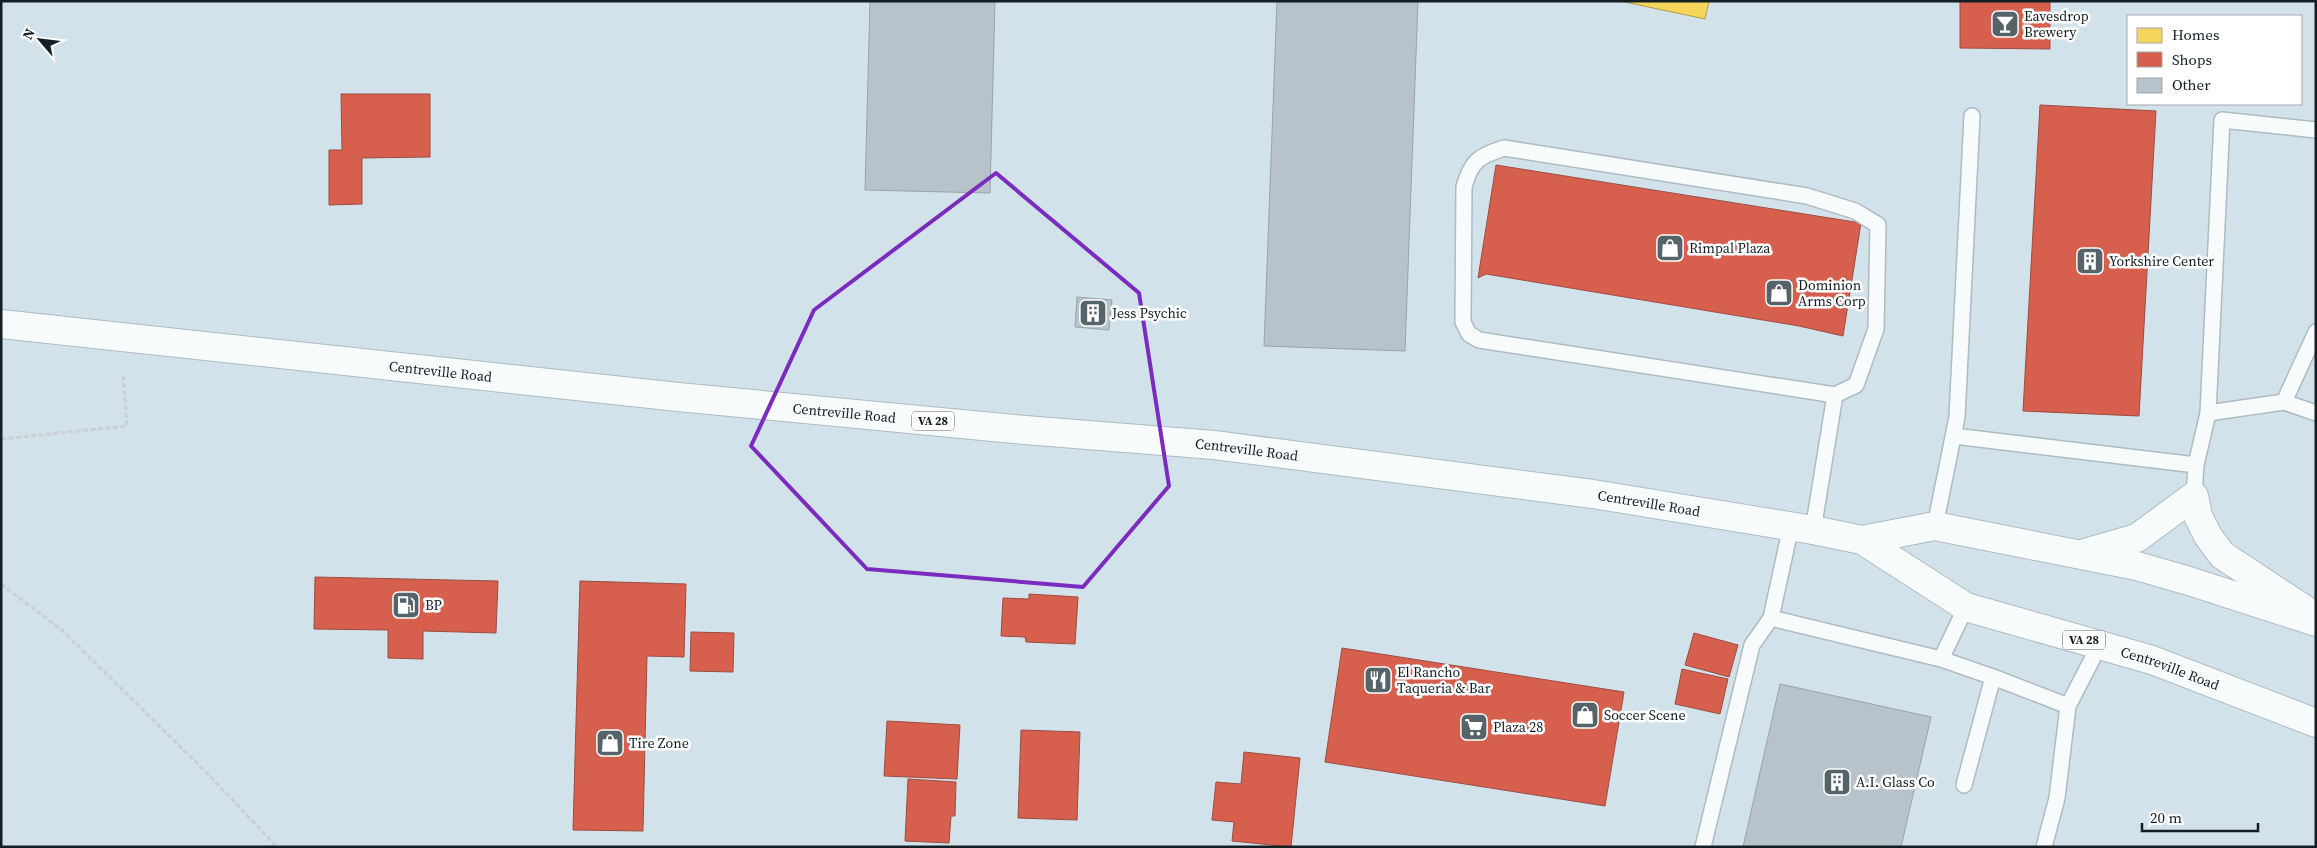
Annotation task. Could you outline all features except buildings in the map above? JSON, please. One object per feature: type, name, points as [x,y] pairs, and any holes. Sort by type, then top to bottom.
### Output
[{"type":"highway","name":"Centreville Road","points":[[1,324],[678,397],[1026,430],[1214,445],[1593,494],[1802,528],[1862,540],[1966,607],[2152,660],[2316,723]]},
{"type":"highway","points":[[2078,555],[2137,538],[2194,496],[2198,516],[2208,536],[2222,555],[2316,616]]},
{"type":"highway","name":"Centreville Road","points":[[1862,540],[1935,526],[2137,566],[2316,622]]},
{"type":"lane","points":[[1935,526],[1957,417],[1972,116]]},
{"type":"lane","points":[[2194,496],[2196,465],[2208,413],[2222,120],[2316,130]]},
{"type":"lane","points":[[1703,847],[1752,645],[1770,618],[1802,528],[1836,395],[1856,384],[1876,329],[1878,224],[1854,211],[1807,196],[1504,148],[1484,154],[1468,169],[1464,187],[1463,322],[1469,334],[1479,340],[1836,395]]},
{"type":"lane","points":[[2284,402],[2316,332]]},
{"type":"lane","points":[[2208,413],[2284,402],[2316,412]]},
{"type":"lane","points":[[1954,436],[2196,465]]},
{"type":"lane","points":[[1941,659],[1966,607]]},
{"type":"lane","points":[[1770,618],[1941,659],[2068,706]]},
{"type":"lane","points":[[2044,847],[2057,798],[2068,706],[2100,644]]},
{"type":"lane","points":[[1964,785],[1993,678]]},
{"type":"path","points":[[1,439],[127,426],[120,337]]},
{"type":"path","points":[[1,584],[64,632],[210,775],[277,847]]},
{"type":"highlighted area","points":[[996,173],[1139,293],[1169,486],[1083,587],[867,569],[751,446],[814,310]]},
{"type":"place","name":"Eavesdrop Brewery","points":[[2005,24]]},
{"type":"place","name":"Rimpal Plaza","points":[[1670,248]]},
{"type":"place","name":"Yorkshire Center","points":[[2090,261]]},
{"type":"place","name":"Dominion Arms Corp","points":[[1779,293]]},
{"type":"place","name":"Jess Psychic","points":[[1093,313]]},
{"type":"place","name":"BP","points":[[406,605]]},
{"type":"place","name":"El Rancho Taqueria & Bar","points":[[1378,680]]},
{"type":"place","name":"Soccer Scene","points":[[1585,715]]},
{"type":"place","name":"Plaza 28","points":[[1474,727]]},
{"type":"place","name":"Tire Zone","points":[[610,743]]},
{"type":"place","name":"A.I. Glass Co","points":[[1837,782]]}]
